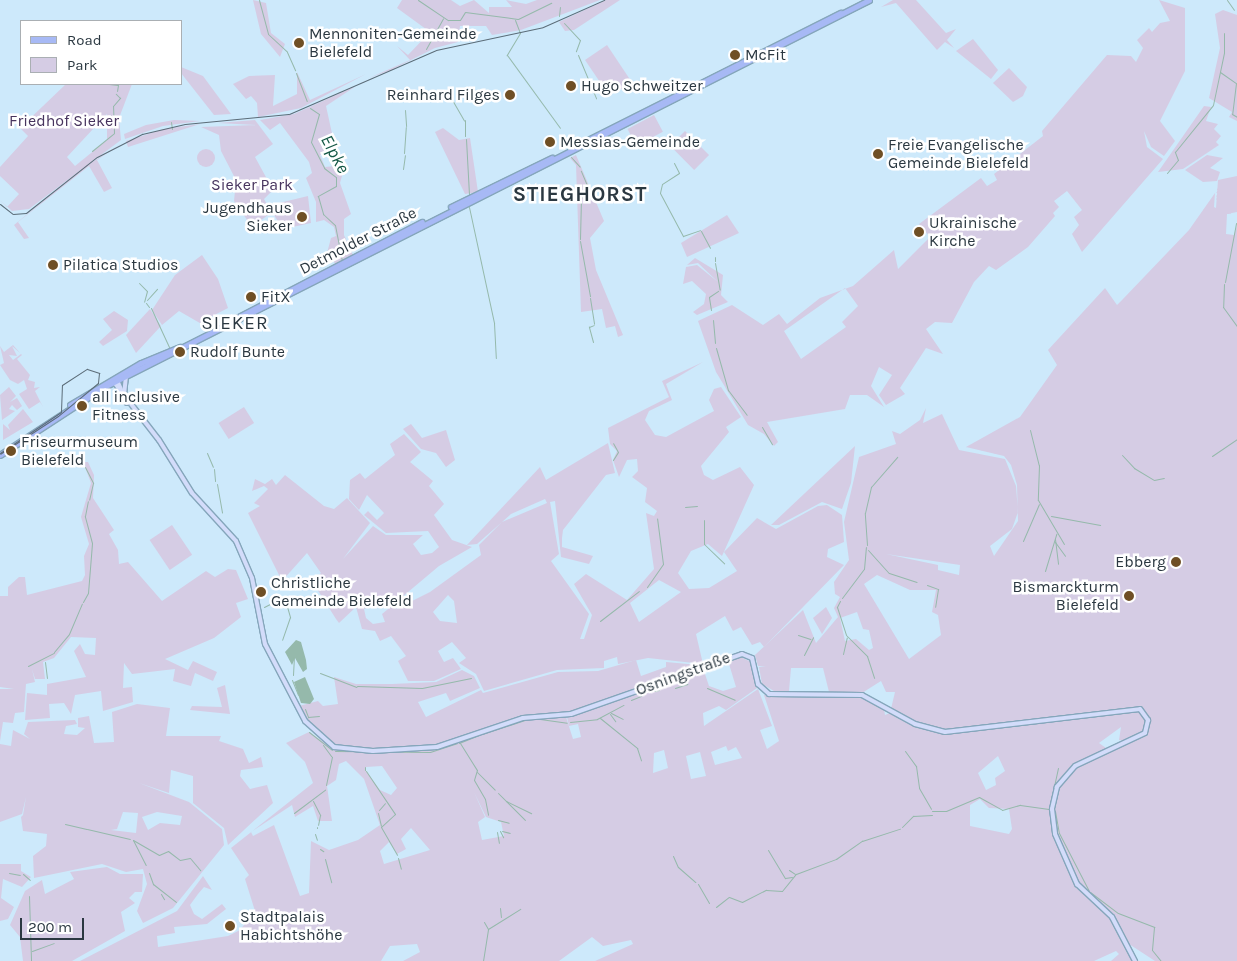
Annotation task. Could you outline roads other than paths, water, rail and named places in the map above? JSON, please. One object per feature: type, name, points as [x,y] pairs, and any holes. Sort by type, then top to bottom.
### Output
[{"type":"main road","name":"Detmolder Straße","points":[[810,30],[863,0]]},
{"type":"main road","name":"Detmolder Straße","points":[[19,441],[115,380],[868,0]]},
{"type":"main road","name":"Detmolder Straße","points":[[0,453],[115,380],[289,292]]},
{"type":"main road","points":[[124,395],[123,382],[129,374]]},
{"type":"main road","name":"Osningstraße","points":[[115,380],[118,391],[159,440],[194,496],[236,541],[252,578],[265,644],[304,721],[334,747],[373,751],[437,747],[523,718],[571,714],[742,654],[752,658],[758,684],[769,694],[862,695],[915,724],[945,732],[1140,709],[1148,720],[1145,733],[1078,763],[1057,787],[1052,809],[1055,834],[1077,884],[1112,917],[1135,961]]},
{"type":"main road","name":"Osningstraße","points":[[115,380],[128,405]]},
{"type":"main road","points":[[89,396],[110,387],[118,391]]},
{"type":"waterway","name":"Elpke","points":[[259,0],[268,34],[287,52],[295,70]]},
{"type":"waterway","points":[[418,0],[448,20],[460,20],[465,12],[518,19],[551,3]]},
{"type":"waterway","points":[[1227,0],[1234,10]]},
{"type":"waterway","points":[[559,16],[560,7]]},
{"type":"waterway","points":[[426,49],[443,18]]},
{"type":"waterway","points":[[515,20],[520,33],[507,55],[560,128]]},
{"type":"waterway","points":[[564,23],[580,40],[576,51]]},
{"type":"waterway","points":[[1167,173],[1178,160],[1175,152],[1213,105],[1224,53],[1224,33]]},
{"type":"waterway","points":[[578,55],[596,98]]},
{"type":"waterway","points":[[1220,72],[1236,83],[1232,114],[1237,117]]},
{"type":"waterway","name":"Elpke","points":[[296,73],[307,101]]},
{"type":"waterway","points":[[117,91],[118,85]]},
{"type":"waterway","points":[[447,91],[464,120]]},
{"type":"waterway","points":[[92,151],[114,133],[113,106],[120,98],[116,94]]},
{"type":"waterway","name":"Elpke","points":[[310,108],[319,114],[311,142],[324,168],[336,177],[336,186],[318,196],[323,214],[335,225],[342,260]]},
{"type":"waterway","points":[[405,110],[406,126]]},
{"type":"waterway","points":[[465,120],[465,136]]},
{"type":"waterway","points":[[171,122],[172,129]]},
{"type":"waterway","points":[[404,153],[406,127]]},
{"type":"waterway","points":[[466,139],[469,195]]},
{"type":"waterway","points":[[403,169],[405,155]]},
{"type":"waterway","points":[[571,157],[580,167]]},
{"type":"waterway","points":[[674,163],[679,173],[662,184],[660,193],[683,236],[700,230]]},
{"type":"waterway","points":[[580,239],[581,198],[589,190],[581,171]]},
{"type":"waterway","points":[[469,207],[494,323],[496,358]]},
{"type":"waterway","points":[[1225,282],[1236,223]]},
{"type":"waterway","points":[[701,231],[710,248]]},
{"type":"waterway","points":[[580,241],[590,296]]},
{"type":"waterway","points":[[715,263],[720,290]]},
{"type":"waterway","points":[[139,283],[147,291],[144,302]]},
{"type":"waterway","points":[[1224,284],[1223,307],[1237,326]]},
{"type":"waterway","points":[[147,300],[157,289]]},
{"type":"waterway","points":[[711,310],[709,297],[718,291]]},
{"type":"waterway","points":[[590,298],[594,324]]},
{"type":"waterway","points":[[146,303],[149,307]]},
{"type":"waterway","points":[[151,308],[169,347]]},
{"type":"waterway","points":[[713,320],[715,343]]},
{"type":"waterway","points":[[593,342],[589,327],[594,325]]},
{"type":"waterway","points":[[716,348],[728,390],[747,415]]},
{"type":"waterway","points":[[762,427],[772,444]]},
{"type":"waterway","points":[[1030,430],[1039,465],[1038,500],[1064,544]]},
{"type":"waterway","points":[[1212,456],[1237,439]]},
{"type":"waterway","points":[[613,443],[618,452],[613,460]]},
{"type":"waterway","points":[[207,453],[213,467]]},
{"type":"waterway","points":[[1122,455],[1134,468],[1154,480],[1164,478]]},
{"type":"waterway","points":[[867,545],[865,513],[871,487],[897,457]]},
{"type":"waterway","points":[[85,467],[93,483],[89,500]]},
{"type":"waterway","points":[[214,469],[215,481]]},
{"type":"waterway","points":[[217,484],[222,513]]},
{"type":"waterway","points":[[83,602],[88,593],[92,543],[85,516],[88,501]]},
{"type":"waterway","points":[[1023,541],[1039,504]]},
{"type":"waterway","points":[[685,507],[697,506]]},
{"type":"waterway","points":[[1051,516],[1100,525]]},
{"type":"waterway","points":[[647,587],[663,564],[657,518]]},
{"type":"waterway","points":[[704,520],[704,544],[724,563]]},
{"type":"waterway","points":[[1045,571],[1056,534]]},
{"type":"waterway","points":[[1055,539],[1058,564]]},
{"type":"waterway","points":[[1055,542],[1065,556]]},
{"type":"waterway","points":[[842,598],[864,569],[866,547]]},
{"type":"waterway","points":[[868,550],[889,573],[917,582]]},
{"type":"waterway","points":[[927,585],[938,589],[935,607]]},
{"type":"waterway","points":[[600,621],[639,591]]},
{"type":"waterway","points":[[264,607],[278,600],[286,603],[290,617],[282,640]]},
{"type":"waterway","points":[[840,601],[837,607],[846,635],[867,656],[874,678]]},
{"type":"waterway","points":[[54,652],[69,634],[82,604]]},
{"type":"waterway","points":[[798,635],[810,639]]},
{"type":"waterway","points":[[804,655],[813,637]]},
{"type":"waterway","points":[[843,654],[847,637]]},
{"type":"waterway","points":[[28,666],[54,653]]},
{"type":"waterway","points":[[293,675],[294,657]]},
{"type":"waterway","points":[[45,662],[47,678]]},
{"type":"waterway","points":[[320,673],[356,687]]},
{"type":"waterway","points":[[357,686],[422,688],[471,678]]},
{"type":"waterway","points":[[292,680],[298,695]]},
{"type":"waterway","points":[[675,688],[687,684]]},
{"type":"waterway","points":[[707,688],[735,700]]},
{"type":"waterway","points":[[654,691],[659,690]]},
{"type":"waterway","points":[[631,700],[641,696]]},
{"type":"waterway","points":[[570,722],[597,719],[623,705]]},
{"type":"waterway","points":[[305,709],[308,717],[319,716]]},
{"type":"waterway","points":[[611,713],[623,719]]},
{"type":"waterway","points":[[610,714],[615,721]]},
{"type":"waterway","points":[[600,718],[637,748],[641,760]]},
{"type":"waterway","points":[[540,719],[567,723]]},
{"type":"waterway","points":[[482,734],[525,720]]},
{"type":"waterway","points":[[309,732],[332,750]]},
{"type":"waterway","points":[[459,743],[479,735]]},
{"type":"waterway","points":[[335,751],[430,752],[457,743]]},
{"type":"waterway","points":[[460,743],[477,770],[474,780],[485,799],[488,815]]},
{"type":"waterway","points":[[323,745],[331,756]]},
{"type":"waterway","points":[[905,751],[916,766],[919,788],[931,809]]},
{"type":"waterway","points":[[326,785],[332,757]]},
{"type":"waterway","points":[[932,811],[946,811],[979,797],[1002,810],[1020,805],[1049,809],[1058,768]]},
{"type":"waterway","points":[[366,771],[395,814],[381,827],[397,855]]},
{"type":"waterway","points":[[477,772],[495,790]]},
{"type":"waterway","points":[[294,813],[325,790]]},
{"type":"waterway","points":[[498,793],[525,820]]},
{"type":"waterway","points":[[313,801],[320,815],[318,825]]},
{"type":"waterway","points":[[506,801],[531,813]]},
{"type":"waterway","points":[[379,810],[385,803]]},
{"type":"waterway","points":[[1055,811],[1059,833],[1089,891]]},
{"type":"waterway","points":[[378,813],[381,826]]},
{"type":"waterway","points":[[902,827],[913,816],[932,815]]},
{"type":"waterway","points":[[498,820],[509,823]]},
{"type":"waterway","points":[[65,824],[86,829]]},
{"type":"waterway","points":[[87,829],[130,839]]},
{"type":"waterway","points":[[716,907],[729,897],[742,902],[766,890],[782,891],[796,874],[836,859],[862,841],[900,829]]},
{"type":"waterway","points":[[500,831],[503,837]]},
{"type":"waterway","points":[[502,831],[510,833]]},
{"type":"waterway","points":[[497,832],[499,843]]},
{"type":"waterway","points":[[315,834],[317,840]]},
{"type":"waterway","points":[[133,840],[159,855],[168,851],[180,860],[190,858],[200,870]]},
{"type":"waterway","points":[[133,840],[146,865]]},
{"type":"waterway","points":[[768,850],[785,878],[792,877]]},
{"type":"waterway","points":[[673,856],[678,867],[695,882]]},
{"type":"waterway","points":[[398,858],[401,869]]},
{"type":"waterway","points":[[325,859],[331,882]]},
{"type":"waterway","points":[[789,870],[795,874]]},
{"type":"waterway","points":[[9,873],[20,875]]},
{"type":"waterway","points":[[149,873],[153,884],[176,902]]},
{"type":"waterway","points":[[23,874],[30,880]]},
{"type":"waterway","points":[[698,884],[709,903]]},
{"type":"waterway","points":[[1090,892],[1118,913],[1154,927],[1152,950],[1161,961],[1169,961]]},
{"type":"waterway","points":[[161,894],[164,899]]},
{"type":"waterway","points":[[29,896],[31,961]]},
{"type":"waterway","points":[[500,908],[501,917]]},
{"type":"waterway","points":[[483,961],[488,929],[520,909]]},
{"type":"waterway","points":[[484,922],[488,929]]},
{"type":"waterway","points":[[32,951],[54,943]]},
{"type":"tram line","points":[[0,204],[13,214],[26,213],[97,157],[142,134],[185,124],[289,114],[436,50],[543,27],[604,0]]},
{"type":"tram line","points":[[0,453],[61,412],[62,385],[87,369],[99,373],[98,383],[58,416],[0,454]]},
{"type":"place","name":"Mennoniten-Gemeinde Bielefeld","points":[[299,43]]},
{"type":"place","name":"McFit","points":[[735,55]]},
{"type":"place","name":"Hugo Schweitzer","points":[[571,86]]},
{"type":"place","name":"Reinhard Filges","points":[[510,95]]},
{"type":"place","name":"Messias-Gemeinde","points":[[550,142]]},
{"type":"place","name":"Freie Evangelische Gemeinde Bielefeld","points":[[878,154]]},
{"type":"place","name":"Jugendhaus Sieker","points":[[302,217]]},
{"type":"place","name":"Ukrainische Kirche","points":[[919,232]]},
{"type":"place","name":"Pilatica Studios","points":[[53,265]]},
{"type":"place","name":"FitX","points":[[251,297]]},
{"type":"place","name":"Rudolf Bunte","points":[[180,352]]},
{"type":"place","name":"all inclusive Fitness","points":[[82,406]]},
{"type":"place","name":"Friseurmuseum Bielefeld","points":[[11,451]]},
{"type":"place","name":"Ebberg","points":[[1176,562]]},
{"type":"place","name":"Christliche Gemeinde Bielefeld","points":[[261,592]]},
{"type":"place","name":"Bismarckturm Bielefeld","points":[[1129,596]]},
{"type":"place","name":"Stadtpalais Habichtshöhe","points":[[230,926]]},
{"type":"district","name":"STIEGHORST","points":[[580,194]]},
{"type":"district","name":"SIEKER","points":[[235,324]]},
{"type":"park label","name":"Friedhof Sieker","points":[[64,121]]},
{"type":"park label","name":"Sieker Park","points":[[252,185]]}]
